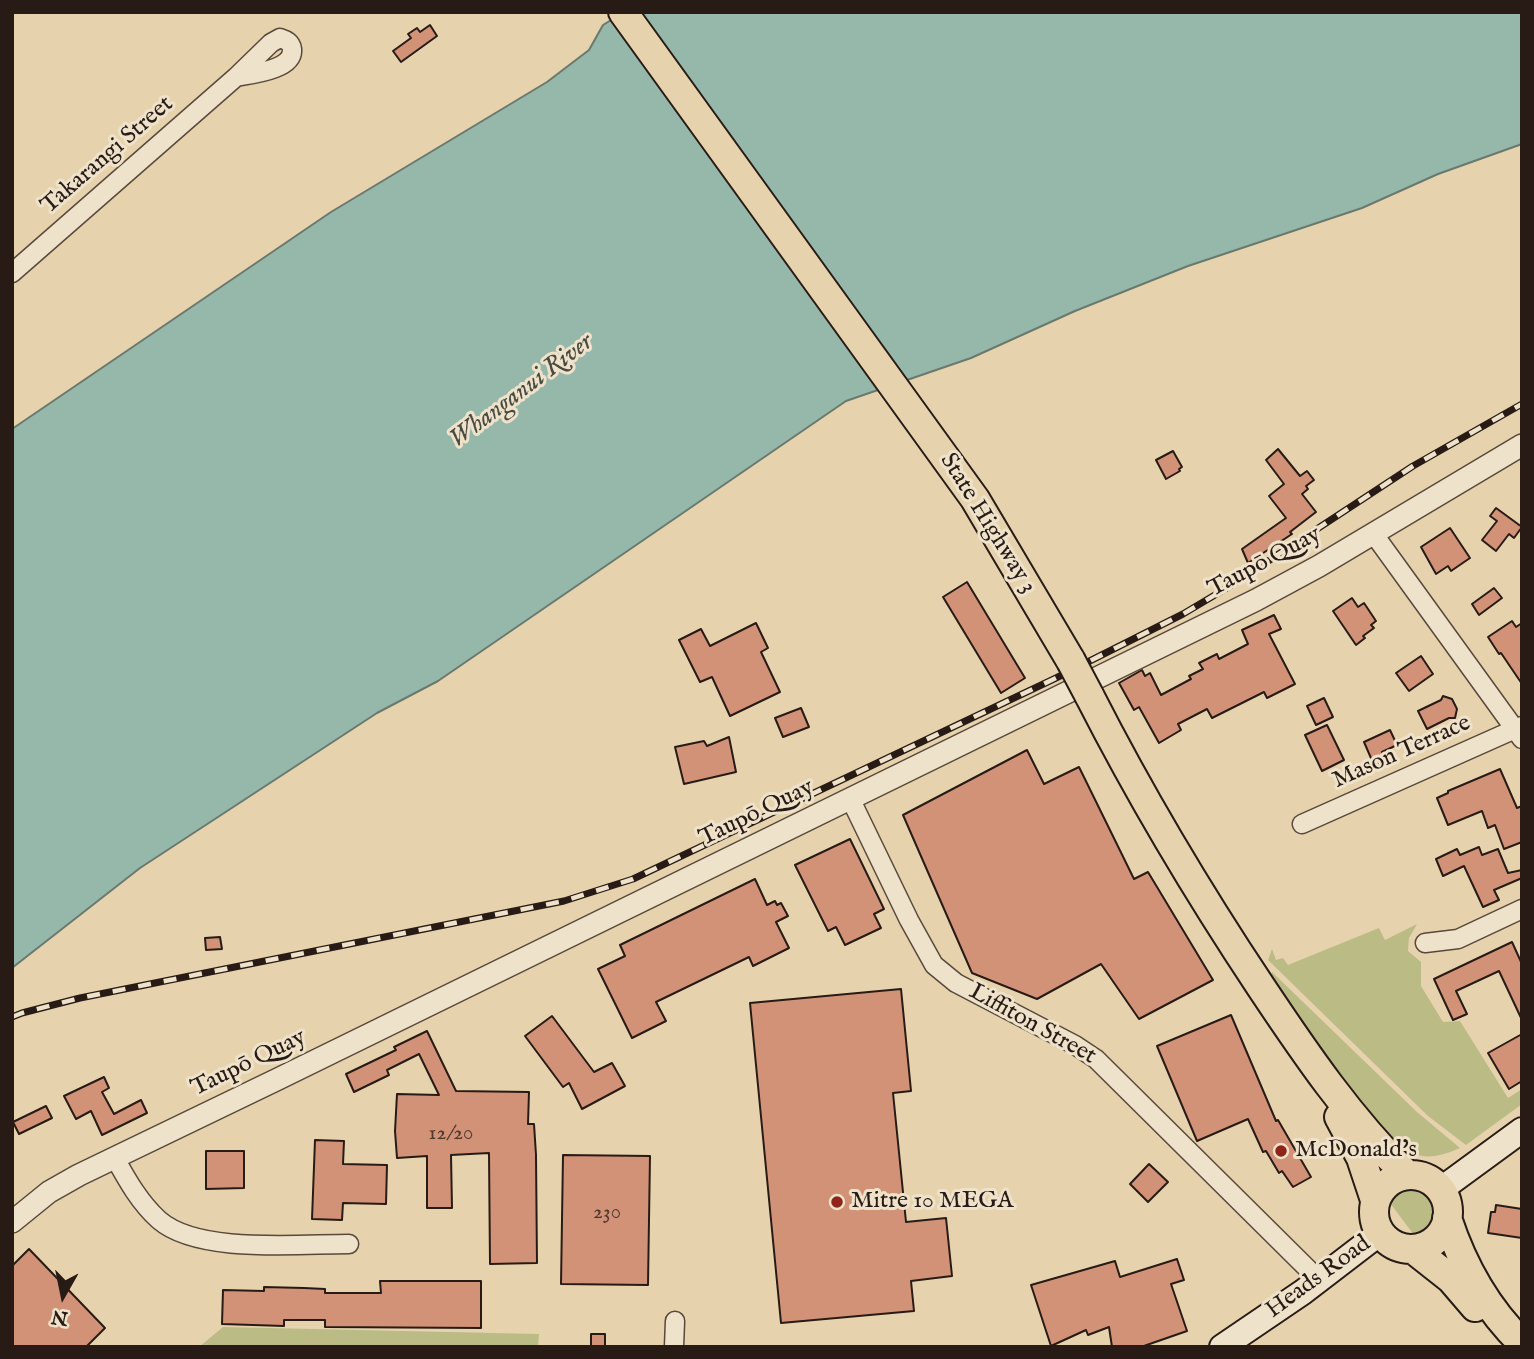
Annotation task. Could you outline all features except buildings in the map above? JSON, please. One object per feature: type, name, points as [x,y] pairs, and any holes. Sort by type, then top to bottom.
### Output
[{"type":"highway","name":"State Highway 3","points":[[623,12],[975,499],[1071,662],[1165,838],[1310,1062],[1361,1158],[1375,1200]]},
{"type":"highway","name":"State Highway 3","points":[[1310,1062],[1372,1138],[1407,1175]]},
{"type":"highway","points":[[1407,1175],[1429,1180],[1440,1190],[1447,1203],[1447,1218],[1443,1230],[1425,1246],[1413,1249],[1398,1247],[1380,1233],[1374,1214],[1375,1200],[1387,1183],[1407,1175]]},
{"type":"highway","points":[[1447,1218],[1471,1275],[1501,1320],[1522,1343]]},
{"type":"highway","points":[[1413,1249],[1451,1279],[1480,1315],[1513,1347]]},
{"type":"main road","points":[[1440,1190],[1522,1130]]},
{"type":"main road","name":"Heads Road","points":[[1223,1347],[1319,1280],[1380,1233]]},
{"type":"street","name":"Takarangi Street","points":[[12,273],[236,77]]},
{"type":"street","name":"Taupō Quay","points":[[12,1222],[49,1192],[115,1158],[1256,600],[1522,444]]},
{"type":"street","points":[[1373,533],[1519,732]]},
{"type":"street","name":"Mason Terrace","points":[[1302,824],[1519,732]]},
{"type":"street","name":"Liffiton Street","points":[[850,798],[909,920],[934,965],[966,988],[1075,1045],[1096,1059],[1319,1280]]},
{"type":"street","points":[[1425,943],[1458,939],[1522,909]]},
{"type":"street","points":[[115,1158],[136,1194],[152,1213],[171,1229],[184,1235],[215,1243],[349,1244]]},
{"type":"street","points":[[674,1321],[674,1347]]},
{"type":"green space","points":[[1417,924],[1409,938],[1408,951],[1421,962],[1421,986],[1443,1022],[1460,1021],[1508,1098],[1522,1089],[1522,1104],[1466,1145],[1428,1116],[1268,960],[1272,949],[1276,960],[1283,958],[1288,965],[1379,928],[1385,940]]},
{"type":"green space","points":[[1272,972],[1417,1112],[1460,1148],[1436,1156],[1417,1155],[1401,1146],[1383,1129],[1379,1131],[1270,987]]},
{"type":"green space","points":[[1407,1184],[1429,1191],[1438,1207],[1435,1225],[1417,1239],[1387,1199],[1397,1187]]},
{"type":"green space","points":[[223,1327],[539,1334],[538,1347],[199,1347]]},
{"type":"water","name":"Whanganui River","points":[[624,12],[1522,12],[1522,144],[1438,174],[1362,208],[1188,266],[1075,311],[971,358],[846,401],[438,681],[377,713],[140,868],[12,968],[12,429],[331,212],[547,82],[589,50],[603,25]]},
{"type":"railway","points":[[12,1017],[80,998],[564,901],[633,879],[1056,678],[1183,614],[1413,466],[1522,404]]},
{"type":"place","name":"McDonald's","points":[[1281,1151]]},
{"type":"place","name":"Mitre 10 MEGA","points":[[837,1202]]}]
